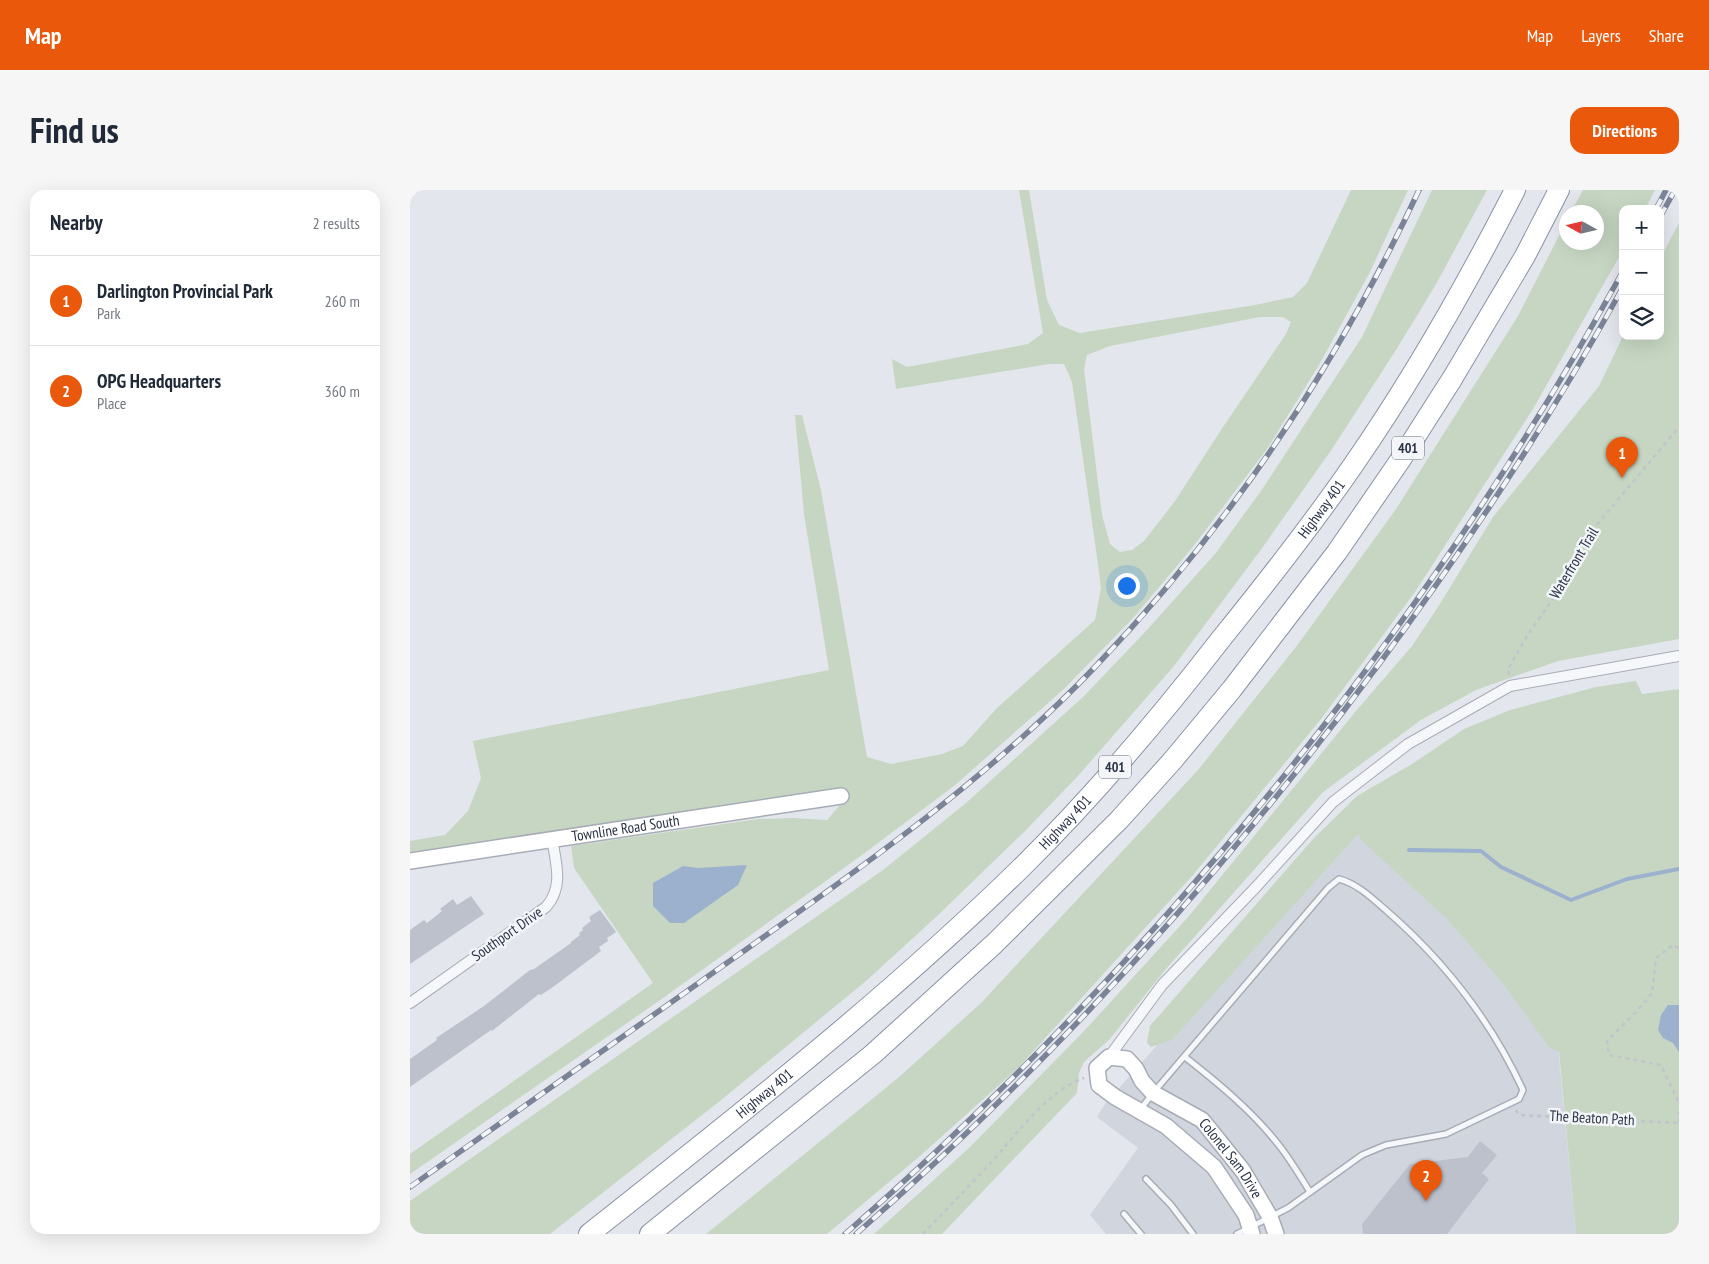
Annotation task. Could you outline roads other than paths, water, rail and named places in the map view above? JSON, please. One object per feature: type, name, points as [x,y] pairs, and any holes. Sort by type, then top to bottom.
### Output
[{"type":"highway","name":"Highway 401","points":[[589,1234],[825,1045],[980,906],[1088,798],[1187,682],[1293,549],[1355,463],[1415,369],[1515,190]]},
{"type":"highway","name":"401","points":[[650,1234],[873,1054],[994,944],[1119,820],[1173,760],[1232,689],[1331,560],[1401,459],[1452,379],[1525,256],[1559,190]]},
{"type":"street","points":[[1109,1056],[1162,985],[1257,886],[1333,802],[1408,744],[1510,686],[1679,656]]},
{"type":"street","name":"Townline Road South","points":[[410,861],[841,796]]},
{"type":"street","name":"Southport Drive","points":[[410,1003],[546,907],[552,900],[556,890],[558,876],[552,839]]},
{"type":"street","name":"Colonel Sam Drive","points":[[1246,1232],[1246,1215],[1214,1167],[1166,1126],[1099,1086],[1097,1068],[1109,1056],[1127,1059],[1153,1093],[1202,1120],[1243,1171],[1270,1217],[1276,1234]]},
{"type":"lane","points":[[1140,1110],[1328,888],[1339,879],[1351,882],[1417,938],[1461,987],[1487,1024],[1515,1072],[1523,1090],[1519,1099],[1446,1134],[1386,1145],[1362,1155],[1288,1208],[1246,1232]]},
{"type":"lane","points":[[1185,1057],[1222,1086],[1247,1110],[1278,1144],[1310,1192]]},
{"type":"lane","points":[[1146,1179],[1171,1204],[1193,1234]]},
{"type":"lane","points":[[1124,1214],[1141,1234]]},
{"type":"water","points":[[747,865],[738,885],[684,923],[670,923],[653,906],[653,883],[683,866],[698,868]]},
{"type":"water","points":[[1668,1005],[1679,1005],[1679,1052],[1673,1043],[1663,1038],[1658,1030],[1661,1015]]},
{"type":"waterway","points":[[1409,850],[1481,851],[1501,867],[1571,900],[1627,879],[1679,869]]},
{"type":"railway","points":[[410,1187],[880,853],[970,783],[1055,707],[1144,614],[1235,501],[1316,381],[1353,319],[1419,190]]},
{"type":"railway","points":[[1658,205],[1666,190]]},
{"type":"railway","points":[[1664,210],[1675,190]]},
{"type":"railway","points":[[845,1234],[959,1130],[1069,1020],[1175,906],[1276,786],[1371,663],[1461,535],[1545,405],[1619,278]]},
{"type":"railway","points":[[856,1234],[928,1169],[1067,1034],[1133,963],[1260,817],[1379,664],[1445,573],[1538,432],[1619,294]]},
{"type":"place","name":"Darlington Provincial Park","points":[[1622,478]]},
{"type":"place","name":"OPG Headquarters","points":[[1426,1201]]}]
